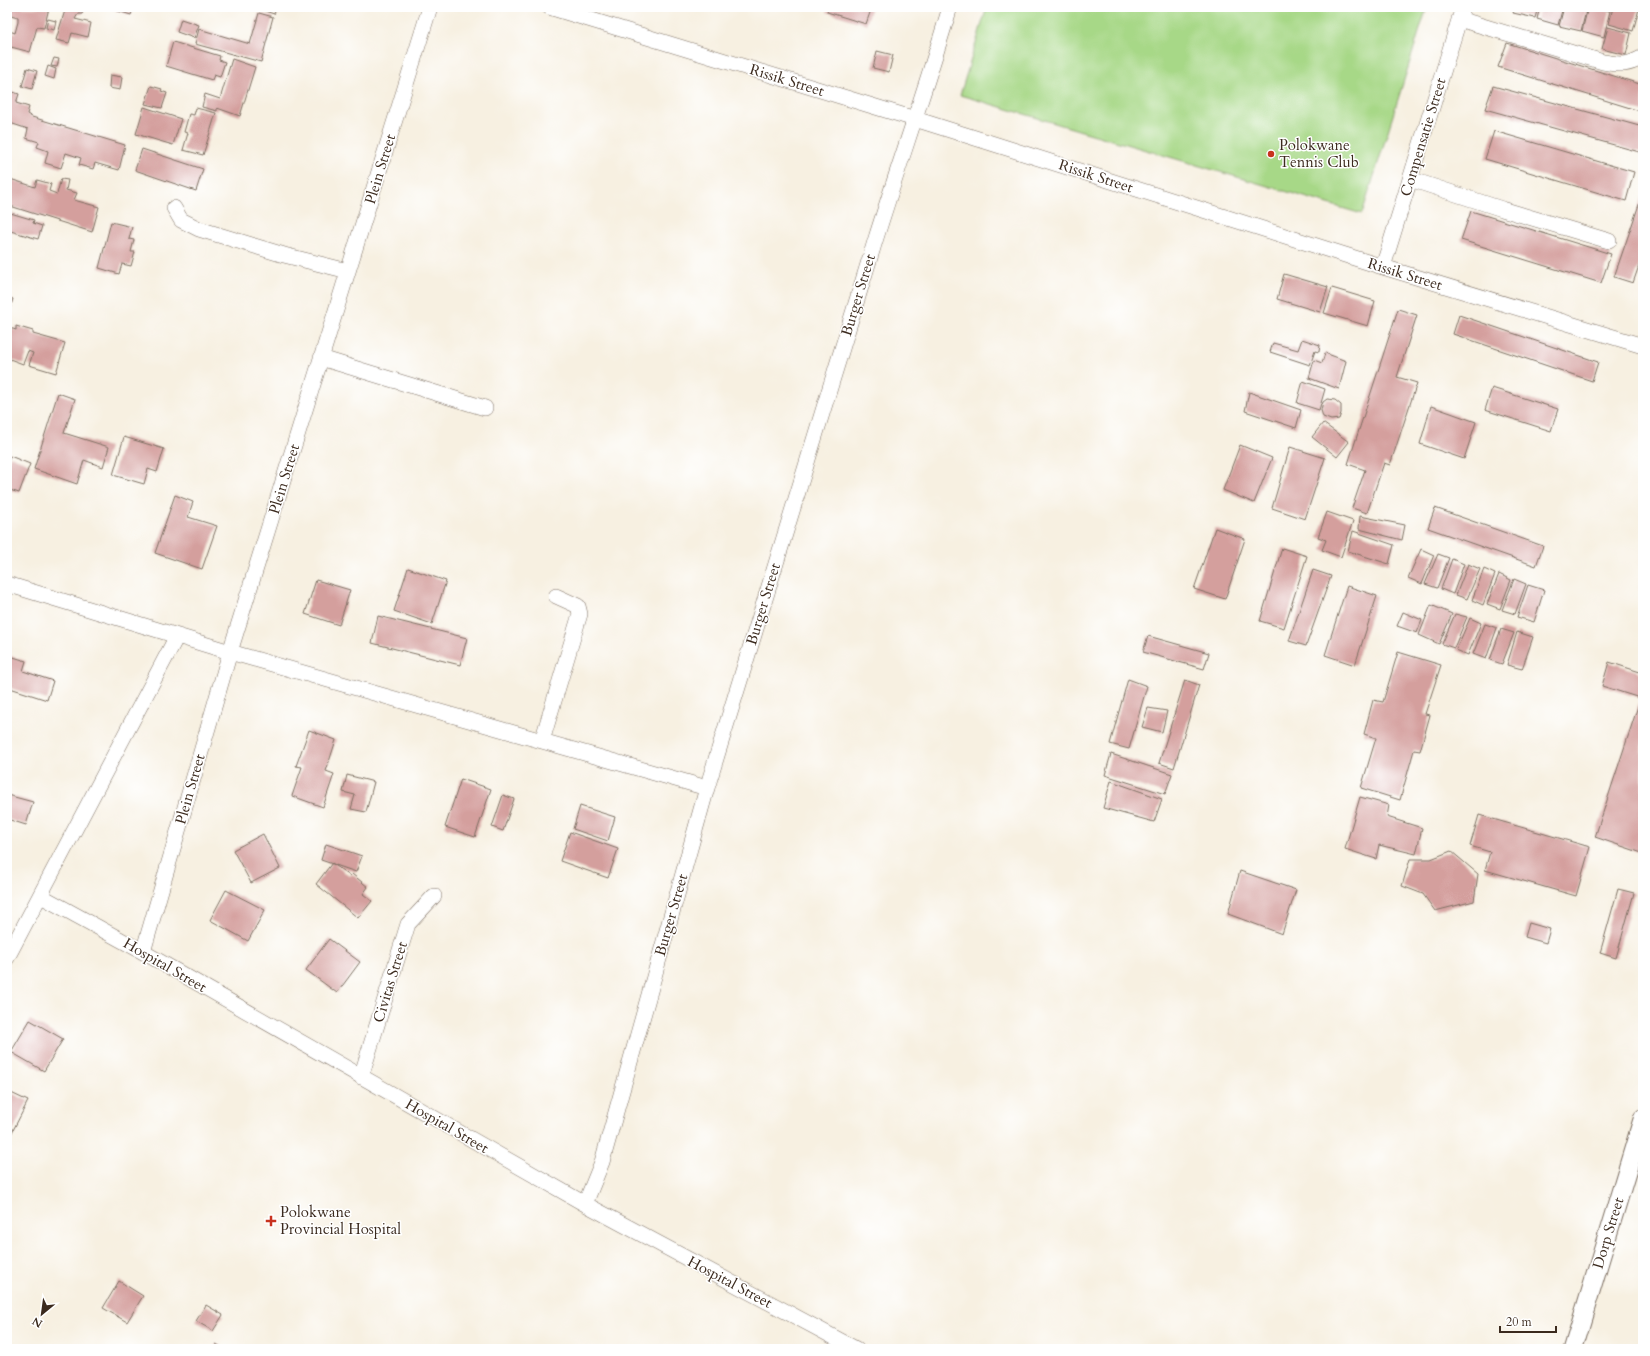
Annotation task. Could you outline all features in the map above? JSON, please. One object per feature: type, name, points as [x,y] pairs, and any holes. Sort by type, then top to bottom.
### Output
[{"type":"street","name":"Plein Street","points":[[143,952],[230,652],[430,7]]},
{"type":"street","name":"Rissik Street","points":[[549,7],[915,119],[1383,267],[1643,346]]},
{"type":"street","name":"Burger Street","points":[[585,1204],[602,1162],[707,788],[876,238],[926,88],[950,7]]},
{"type":"street","points":[[1461,13],[1603,62],[1621,66],[1634,63],[1643,57]]},
{"type":"street","name":"Compensatie Street","points":[[1383,267],[1461,13]]},
{"type":"street","points":[[1410,180],[1609,241]]},
{"type":"street","points":[[174,208],[181,220],[205,232],[284,255],[348,271]]},
{"type":"street","points":[[321,358],[485,408]]},
{"type":"street","points":[[7,584],[230,652],[707,788]]},
{"type":"street","points":[[542,741],[580,614],[578,606],[556,596]]},
{"type":"street","points":[[7,958],[178,636]]},
{"type":"street","name":"Hospital Street","points":[[41,896],[143,952],[585,1204],[856,1349]]},
{"type":"street","name":"Civitas Street","points":[[361,1077],[408,924],[434,896]]},
{"type":"street","name":"Dorp Street","points":[[1573,1349],[1643,1118]]},
{"type":"green space","name":"Polokwane Tennis Club","points":[[987,7],[1427,7],[1362,214],[960,95]]},
{"type":"building","points":[[7,7],[49,8],[44,28],[37,27],[30,52],[11,47],[7,58],[7,30],[15,33],[18,17],[7,14]]},
{"type":"building","points":[[66,7],[85,7],[82,14],[78,14],[75,19],[91,23],[88,37],[72,33],[69,43],[56,40]]},
{"type":"building","points":[[105,7],[134,7],[131,15]]},
{"type":"building","points":[[253,7],[277,7],[274,14]]},
{"type":"building","points":[[828,7],[872,7],[866,24],[827,12]]},
{"type":"building","points":[[1515,7],[1538,7],[1535,18],[1513,13]]},
{"type":"building","points":[[1540,7],[1563,7],[1558,25],[1537,19]]},
{"type":"building","points":[[1564,7],[1587,7],[1581,31],[1559,26]]},
{"type":"building","points":[[1588,7],[1610,11],[1604,37],[1582,31]]},
{"type":"building","points":[[1613,7],[1632,7],[1639,9],[1633,31],[1609,24]]},
{"type":"building","points":[[259,13],[273,17],[261,62],[195,44],[199,29],[250,44]]},
{"type":"building","points":[[48,19],[56,21],[54,30],[46,28]]},
{"type":"building","points":[[181,19],[199,25],[194,38],[177,32]]},
{"type":"building","points":[[1608,27],[1631,33],[1626,55],[1602,49]]},
{"type":"building","points":[[173,42],[220,56],[219,60],[225,62],[220,77],[214,75],[212,80],[166,66]]},
{"type":"building","points":[[1507,43],[1643,85],[1643,112],[1498,67]]},
{"type":"building","points":[[877,51],[893,55],[889,72],[873,68]]},
{"type":"building","points":[[54,58],[59,59],[57,67],[51,66]]},
{"type":"building","points":[[232,59],[255,67],[240,116],[217,108],[217,111],[202,107],[205,94],[220,99]]},
{"type":"building","points":[[48,66],[56,69],[54,79],[45,76]]},
{"type":"building","points":[[27,68],[37,71],[32,89],[22,86]]},
{"type":"building","points":[[110,75],[122,77],[120,90],[109,88]]},
{"type":"building","points":[[151,86],[162,89],[161,91],[167,93],[162,108],[145,104]]},
{"type":"building","points":[[1493,86],[1643,127],[1643,153],[1485,109]]},
{"type":"building","points":[[7,90],[19,94],[16,103],[29,107],[27,114],[32,117],[125,145],[119,170],[95,163],[93,169],[79,165],[81,158],[66,153],[61,168],[45,163],[48,151],[37,147],[39,142],[26,138],[28,129],[7,122]]},
{"type":"building","points":[[144,107],[181,119],[173,145],[136,134]]},
{"type":"building","points":[[196,108],[216,113],[203,155],[183,150],[188,133],[184,132],[189,114],[194,115]]},
{"type":"building","points":[[1494,131],[1634,172],[1626,201],[1485,159]]},
{"type":"building","points":[[142,149],[203,169],[196,191],[135,170]]},
{"type":"building","points":[[7,178],[35,187],[37,180],[51,184],[49,191],[57,194],[61,179],[68,180],[66,190],[77,193],[74,200],[99,207],[92,232],[7,205]]},
{"type":"building","points":[[1643,193],[1643,254],[1633,283],[1614,277]]},
{"type":"building","points":[[1471,211],[1611,254],[1601,283],[1461,240]]},
{"type":"building","points":[[7,212],[34,220],[33,223],[42,226],[38,239],[7,230]]},
{"type":"building","points":[[111,222],[132,227],[129,239],[134,240],[131,252],[135,252],[131,266],[122,264],[119,274],[99,268]]},
{"type":"building","points":[[1643,269],[1643,278],[1640,277]]},
{"type":"building","points":[[1284,274],[1328,287],[1320,312],[1277,299]]},
{"type":"building","points":[[1332,288],[1375,301],[1368,326],[1324,313]]},
{"type":"building","points":[[7,297],[13,299],[8,316],[7,316]]},
{"type":"building","points":[[1398,309],[1417,315],[1397,377],[1417,383],[1390,465],[1384,463],[1367,513],[1352,508],[1365,470],[1348,464]]},
{"type":"building","points":[[1459,315],[1598,362],[1592,381],[1453,334]]},
{"type":"building","points":[[16,326],[33,331],[33,334],[65,343],[56,373],[29,365],[33,353],[28,351],[23,364],[7,358],[7,327],[16,330]]},
{"type":"building","points":[[1302,339],[1320,345],[1319,352],[1315,351],[1310,365],[1270,352],[1273,343],[1298,350]]},
{"type":"building","points":[[1325,353],[1346,361],[1339,389],[1309,378],[1314,360],[1322,363]]},
{"type":"building","points":[[1303,381],[1325,389],[1319,410],[1297,403]]},
{"type":"building","points":[[1492,388],[1558,409],[1551,431],[1485,410]]},
{"type":"building","points":[[1249,392],[1301,410],[1296,428],[1245,411]]},
{"type":"building","points":[[58,393],[75,399],[64,433],[109,447],[103,467],[84,460],[77,484],[34,469]]},
{"type":"building","points":[[1327,399],[1335,400],[1341,405],[1339,419],[1331,420],[1323,417],[1321,410],[1323,402]]},
{"type":"building","points":[[1431,406],[1476,422],[1464,459],[1420,444]]},
{"type":"building","points":[[1323,423],[1349,442],[1337,457],[1312,437]]},
{"type":"building","points":[[124,437],[164,449],[157,472],[148,469],[144,484],[113,475]]},
{"type":"building","points":[[1240,445],[1272,458],[1254,503],[1223,490]]},
{"type":"building","points":[[1290,447],[1325,458],[1305,519],[1272,508]]},
{"type":"building","points":[[10,456],[30,464],[19,493],[7,489],[7,465]]},
{"type":"building","points":[[175,495],[193,502],[188,517],[217,526],[202,569],[155,553]]},
{"type":"building","points":[[1435,508],[1543,546],[1536,566],[1428,528]]},
{"type":"building","points":[[1327,512],[1353,521],[1341,557],[1322,550],[1326,540],[1318,537]]},
{"type":"building","points":[[1360,516],[1405,525],[1402,540],[1359,529]]},
{"type":"building","points":[[1215,528],[1245,539],[1225,599],[1194,589]]},
{"type":"building","points":[[1353,531],[1394,545],[1389,564],[1348,551]]},
{"type":"building","points":[[1282,548],[1307,556],[1284,628],[1260,621]]},
{"type":"building","points":[[1421,549],[1434,555],[1422,584],[1408,578]]},
{"type":"building","points":[[1438,554],[1449,558],[1437,588],[1425,584]]},
{"type":"building","points":[[1452,559],[1464,564],[1453,594],[1441,589]]},
{"type":"building","points":[[1468,564],[1480,569],[1467,599],[1456,595]]},
{"type":"building","points":[[408,568],[446,581],[432,624],[394,611]]},
{"type":"building","points":[[1484,569],[1495,574],[1483,605],[1472,600]]},
{"type":"building","points":[[1313,570],[1331,576],[1306,646],[1289,641]]},
{"type":"building","points":[[1499,574],[1511,580],[1500,609],[1487,604]]},
{"type":"building","points":[[1514,579],[1526,584],[1515,614],[1502,610]]},
{"type":"building","points":[[316,580],[350,590],[339,625],[305,614]]},
{"type":"building","points":[[1528,585],[1544,590],[1534,622],[1517,617]]},
{"type":"building","points":[[1347,586],[1377,596],[1355,665],[1325,655]]},
{"type":"building","points":[[1431,605],[1452,614],[1439,644],[1419,635]]},
{"type":"building","points":[[1403,612],[1422,620],[1417,633],[1397,626]]},
{"type":"building","points":[[1455,614],[1467,617],[1454,648],[1442,644]]},
{"type":"building","points":[[378,616],[467,638],[460,665],[372,643]]},
{"type":"building","points":[[1470,618],[1481,623],[1468,655],[1456,650]]},
{"type":"building","points":[[1485,624],[1497,628],[1486,659],[1473,654]]},
{"type":"building","points":[[1501,629],[1514,633],[1502,664],[1490,660]]},
{"type":"building","points":[[1517,632],[1533,637],[1522,669],[1507,665]]},
{"type":"building","points":[[1148,636],[1209,653],[1204,669],[1143,652]]},
{"type":"building","points":[[1398,652],[1441,665],[1425,714],[1430,715],[1420,751],[1414,750],[1400,800],[1361,788],[1376,738],[1364,734],[1373,700],[1383,702]]},
{"type":"building","points":[[7,655],[26,661],[23,671],[53,681],[47,700],[7,687]]},
{"type":"building","points":[[1609,662],[1643,673],[1643,699],[1602,686]]},
{"type":"building","points":[[1128,679],[1147,686],[1129,749],[1110,744]]},
{"type":"building","points":[[1185,680],[1199,685],[1174,768],[1159,763]]},
{"type":"building","points":[[1639,703],[1643,705],[1642,853],[1595,837]]},
{"type":"building","points":[[1148,708],[1167,711],[1162,732],[1142,727]]},
{"type":"building","points":[[309,730],[336,740],[326,771],[334,774],[323,807],[292,796],[302,767],[296,766]]},
{"type":"building","points":[[1111,754],[1172,774],[1165,794],[1105,775]]},
{"type":"building","points":[[347,775],[374,782],[366,812],[351,809],[355,795],[343,792]]},
{"type":"building","points":[[461,779],[491,789],[475,837],[445,827]]},
{"type":"building","points":[[1111,781],[1162,799],[1154,822],[1103,808]]},
{"type":"building","points":[[7,795],[33,802],[26,825],[7,819]]},
{"type":"building","points":[[503,795],[514,799],[503,831],[492,827]]},
{"type":"building","points":[[1360,797],[1389,805],[1387,817],[1422,828],[1416,854],[1379,845],[1376,859],[1345,849]]},
{"type":"building","points":[[580,806],[615,817],[608,841],[573,829]]},
{"type":"building","points":[[1479,815],[1590,847],[1576,896],[1485,870],[1490,852],[1470,846]]},
{"type":"building","points":[[570,832],[618,849],[608,878],[560,861]]},
{"type":"building","points":[[263,834],[280,868],[251,883],[233,850]]},
{"type":"building","points":[[326,844],[362,856],[356,872],[321,860]]},
{"type":"building","points":[[1451,851],[1478,874],[1474,901],[1435,911],[1423,894],[1402,886],[1410,859],[1431,859]]},
{"type":"building","points":[[332,863],[350,876],[352,874],[368,887],[363,894],[372,901],[358,918],[316,884]]},
{"type":"building","points":[[1240,871],[1296,890],[1282,934],[1228,914]]},
{"type":"building","points":[[1618,889],[1634,893],[1616,958],[1600,953]]},
{"type":"building","points":[[226,890],[265,910],[248,941],[210,920]]},
{"type":"building","points":[[1529,923],[1550,929],[1546,943],[1525,937]]},
{"type":"building","points":[[329,939],[360,962],[337,993],[306,970]]},
{"type":"building","points":[[30,1020],[63,1039],[44,1071],[11,1052]]},
{"type":"building","points":[[7,1091],[28,1101],[7,1142]]},
{"type":"building","points":[[119,1281],[143,1296],[127,1322],[103,1308]]},
{"type":"building","points":[[206,1305],[223,1315],[213,1331],[196,1321]]},
{"type":"building","points":[[216,1344],[225,1349],[214,1349]]},
{"type":"place","name":"Polokwane Tennis Club","points":[[1271,154]]},
{"type":"place","name":"Polokwane Provincial Hospital","points":[[271,1221]]}]
